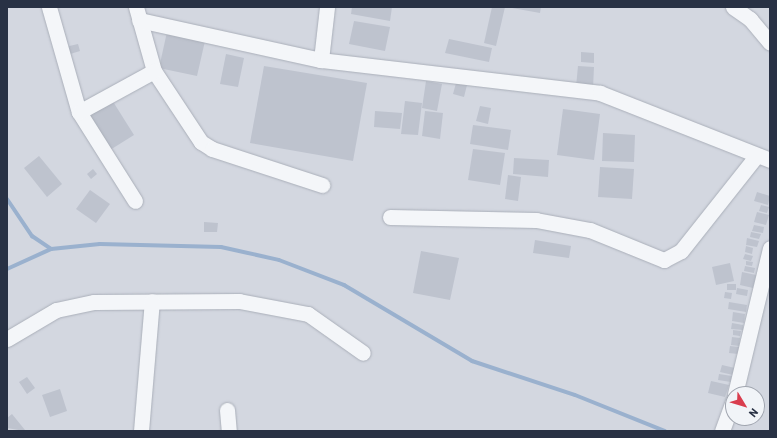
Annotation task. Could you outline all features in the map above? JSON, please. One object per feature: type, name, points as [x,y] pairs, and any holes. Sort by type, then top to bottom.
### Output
[{"type":"street","points":[[49,7],[79,112],[135,201]]},
{"type":"street","points":[[321,60],[327,7]]},
{"type":"street","points":[[734,7],[750,19],[770,43]]},
{"type":"street","points":[[322,185],[212,150],[192,133],[154,71],[138,14],[321,60],[600,93],[763,158],[681,251],[664,260],[590,230],[536,220],[390,217]]},
{"type":"street","points":[[79,112],[154,71]]},
{"type":"street","points":[[737,386],[770,248]]},
{"type":"street","points":[[7,339],[56,310],[94,302],[152,300],[239,301],[276,305],[308,314],[363,353]]},
{"type":"street","points":[[142,431],[152,300]]},
{"type":"street","points":[[227,410],[229,431]]},
{"type":"shaded area","points":[[7,7],[770,7],[770,431],[7,431]]},
{"type":"building","points":[[352,7],[392,7],[390,21],[351,14]]},
{"type":"building","points":[[492,7],[505,7],[496,46],[484,43]]},
{"type":"building","points":[[507,7],[541,7],[540,13]]},
{"type":"building","points":[[354,21],[390,27],[385,51],[349,44]]},
{"type":"building","points":[[167,32],[205,41],[197,76],[159,68]]},
{"type":"building","points":[[449,39],[492,48],[489,62],[445,53]]},
{"type":"building","points":[[78,44],[80,51],[67,55],[65,47]]},
{"type":"building","points":[[581,52],[594,53],[594,63],[581,62]]},
{"type":"building","points":[[226,54],[244,58],[238,87],[220,84]]},
{"type":"building","points":[[264,66],[367,83],[353,161],[250,143]]},
{"type":"building","points":[[578,66],[594,67],[593,88],[576,87]]},
{"type":"building","points":[[426,81],[442,84],[437,111],[422,108]]},
{"type":"building","points":[[456,83],[467,85],[464,97],[453,94]]},
{"type":"building","points":[[112,100],[134,135],[110,150],[89,115]]},
{"type":"building","points":[[405,101],[422,103],[418,135],[401,134]]},
{"type":"building","points":[[480,106],[491,108],[488,124],[476,121]]},
{"type":"building","points":[[563,109],[600,114],[594,160],[557,155]]},
{"type":"building","points":[[375,111],[402,113],[400,129],[374,127]]},
{"type":"building","points":[[425,111],[443,113],[440,139],[422,136]]},
{"type":"building","points":[[473,125],[511,130],[508,150],[470,144]]},
{"type":"building","points":[[603,133],[635,135],[634,162],[602,161]]},
{"type":"building","points":[[473,149],[505,153],[500,185],[468,180]]},
{"type":"building","points":[[39,156],[62,184],[47,197],[24,168]]},
{"type":"building","points":[[514,158],[549,160],[548,177],[513,174]]},
{"type":"building","points":[[600,167],[634,169],[632,199],[598,197]]},
{"type":"building","points":[[93,169],[97,174],[91,179],[87,174]]},
{"type":"building","points":[[508,175],[521,177],[518,201],[505,199]]},
{"type":"building","points":[[90,190],[110,204],[96,223],[76,209]]},
{"type":"building","points":[[757,192],[770,196],[768,205],[754,201]]},
{"type":"building","points":[[761,205],[769,207],[767,213],[759,211]]},
{"type":"building","points":[[757,212],[769,215],[766,225],[754,222]]},
{"type":"building","points":[[204,222],[218,223],[217,232],[204,232]]},
{"type":"building","points":[[754,225],[764,227],[763,233],[752,231]]},
{"type":"building","points":[[751,232],[761,234],[759,239],[750,237]]},
{"type":"building","points":[[747,238],[759,241],[757,247],[746,245]]},
{"type":"building","points":[[535,240],[571,246],[569,258],[533,253]]},
{"type":"building","points":[[746,246],[753,248],[752,254],[745,252]]},
{"type":"building","points":[[421,251],[459,258],[450,300],[413,293]]},
{"type":"building","points":[[745,254],[753,256],[751,261],[743,259]]},
{"type":"building","points":[[746,261],[753,262],[752,266],[746,265]]},
{"type":"building","points":[[730,263],[734,281],[716,285],[712,267]]},
{"type":"building","points":[[745,266],[755,268],[754,273],[744,271]]},
{"type":"building","points":[[742,272],[756,275],[753,288],[740,285]]},
{"type":"building","points":[[727,284],[736,284],[736,290],[727,290]]},
{"type":"building","points":[[737,288],[748,290],[747,296],[736,294]]},
{"type":"building","points":[[725,292],[732,293],[731,299],[724,298]]},
{"type":"building","points":[[729,302],[747,305],[746,312],[728,309]]},
{"type":"building","points":[[733,312],[745,314],[744,323],[732,321]]},
{"type":"building","points":[[732,323],[743,325],[743,330],[731,329]]},
{"type":"building","points":[[733,330],[741,331],[740,336],[733,335]]},
{"type":"building","points":[[732,337],[740,338],[739,346],[731,345]]},
{"type":"building","points":[[730,346],[739,347],[738,354],[729,353]]},
{"type":"building","points":[[722,365],[735,368],[733,375],[720,372]]},
{"type":"building","points":[[719,374],[732,376],[731,382],[718,380]]},
{"type":"building","points":[[27,377],[35,388],[27,394],[19,382]]},
{"type":"building","points":[[711,381],[729,385],[725,386],[725,397],[708,393]]},
{"type":"building","points":[[60,389],[67,411],[50,417],[42,395]]},
{"type":"building","points":[[12,414],[25,430],[24,431],[7,428],[7,418]]},
{"type":"waterway","points":[[7,199],[32,236],[51,249],[100,244],[221,247],[279,260],[344,285],[472,361],[575,395],[665,431]]},
{"type":"waterway","points":[[7,269],[51,249]]}]
